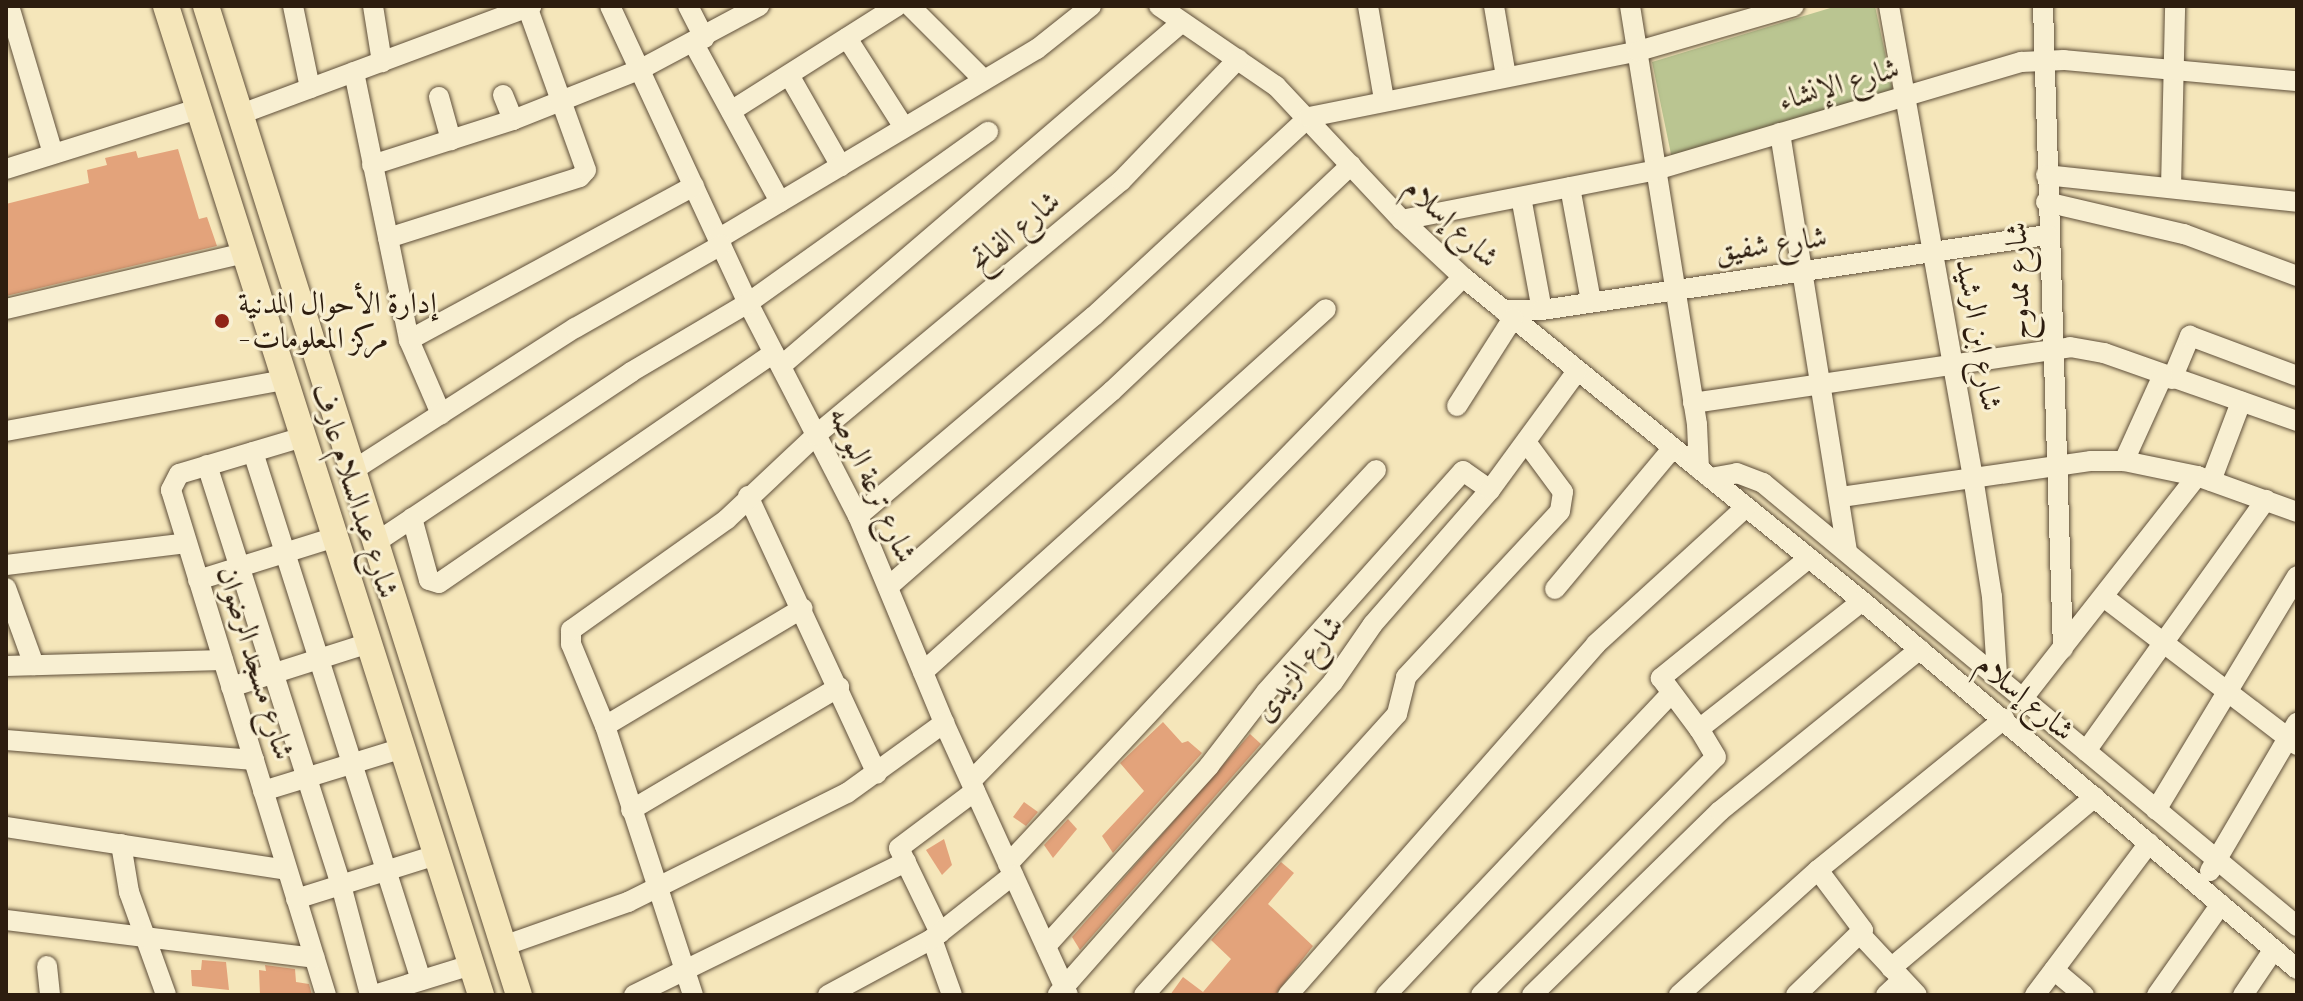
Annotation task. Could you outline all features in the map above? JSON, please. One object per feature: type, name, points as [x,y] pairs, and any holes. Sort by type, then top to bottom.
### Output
[{"type":"main road","name":"شارع عبدالسلام عارف","points":[[166,6],[481,995]]},
{"type":"main road","name":"شارع عبدالسلام عارف","points":[[206,6],[519,995]]},
{"type":"main road","points":[[257,291],[276,298],[293,285]]},
{"type":"main road","points":[[283,374],[292,349],[313,348]]},
{"type":"street","points":[[293,6],[310,88]]},
{"type":"street","points":[[373,6],[382,62]]},
{"type":"street","name":"شارع ترعة البوصه","points":[[610,6],[748,303],[858,516],[944,723],[1046,946],[1063,993]]},
{"type":"street","points":[[688,6],[699,41],[731,111],[780,202]]},
{"type":"street","points":[[372,165],[513,120],[641,69],[699,41],[759,6]]},
{"type":"street","points":[[731,111],[897,6]]},
{"type":"street","points":[[910,6],[983,79]]},
{"type":"street","points":[[352,471],[575,328],[720,242],[903,126],[1037,49],[1091,6]]},
{"type":"street","points":[[1368,6],[1384,100]]},
{"type":"street","points":[[1494,6],[1506,76]]},
{"type":"street","points":[[1630,6],[1704,474]]},
{"type":"street","points":[[858,516],[1094,316],[1309,117],[1638,51],[1764,10],[1794,6]]},
{"type":"street","name":"شارع ابن الرشيد","points":[[1889,6],[1973,477],[1992,597],[1997,675]]},
{"type":"street","name":"شارع ممدوح","points":[[2043,6],[2047,235],[2063,649]]},
{"type":"street","points":[[2171,188],[2175,6]]},
{"type":"street","points":[[241,114],[529,7],[586,160],[584,174],[388,238]]},
{"type":"street","name":"شارع إسلام","points":[[1161,7],[1238,59],[1309,117],[1402,220],[1463,277],[1920,649],[2297,969]]},
{"type":"street","points":[[9,8],[53,154]]},
{"type":"street","points":[[412,518],[429,580],[439,583],[777,360],[1181,23]]},
{"type":"street","points":[[847,38],[903,126]]},
{"type":"street","name":"شارع الفاتح","points":[[693,995],[655,890],[605,726],[571,644],[573,626],[719,526],[816,435],[1121,181],[1238,59]]},
{"type":"street","name":"شارع الإنشاء","points":[[1402,220],[1656,170],[2043,59],[2297,81]]},
{"type":"street","points":[[354,72],[409,340],[441,414]]},
{"type":"street","points":[[789,75],[841,166]]},
{"type":"street","points":[[503,95],[513,120]]},
{"type":"street","points":[[439,97],[451,140]]},
{"type":"street","points":[[6,169],[198,109]]},
{"type":"street","points":[[375,543],[631,372],[748,303],[988,132]]},
{"type":"street","points":[[1780,133],[1841,497],[1847,552]]},
{"type":"street","points":[[888,587],[1112,391],[1351,165]]},
{"type":"street","points":[[2046,175],[2297,202]]},
{"type":"street","points":[[409,340],[694,186]]},
{"type":"street","points":[[1570,187],[1591,301]]},
{"type":"street","points":[[1521,197],[1542,310]]},
{"type":"street","points":[[2046,202],[2184,234],[2297,276]]},
{"type":"street","name":"شارع شفيق","points":[[1508,314],[2047,235]]},
{"type":"street","points":[[6,309],[245,253]]},
{"type":"street","points":[[952,995],[936,936],[899,848],[973,786],[1463,277]]},
{"type":"street","points":[[923,672],[1326,309]]},
{"type":"street","points":[[1457,406],[1508,314]]},
{"type":"street","points":[[2124,461],[2190,336],[2297,376]]},
{"type":"street","points":[[1693,403],[1822,387],[2051,348],[2104,353],[2297,421]]},
{"type":"street","name":"شارع الزيدى","points":[[1063,993],[1333,682],[1373,624],[1490,490],[1577,371]]},
{"type":"street","points":[[6,431],[283,374]]},
{"type":"street","points":[[2023,698],[2204,478],[2241,402]]},
{"type":"street","name":"شارع مسجد الرضوان","points":[[303,437],[179,474],[171,485],[326,995]]},
{"type":"street","points":[[1144,995],[1397,714],[1406,677],[1560,511],[1563,492],[1526,442]]},
{"type":"street","points":[[1555,589],[1672,449]]},
{"type":"street","points":[[253,452],[421,980]]},
{"type":"street","points":[[1841,497],[2057,465],[2124,461],[2204,478],[2266,500],[2296,505]]},
{"type":"street","points":[[207,465],[341,885],[372,995],[400,991],[421,980],[471,965]]},
{"type":"street","points":[[828,995],[936,936],[1011,869],[1376,470]]},
{"type":"street","points":[[1046,946],[1209,766],[1266,692],[1463,471],[1490,490]]},
{"type":"street","name":"شارع إسلام","points":[[1704,474],[1751,476],[1997,675],[2217,860],[2294,916]]},
{"type":"street","points":[[748,496],[803,608],[877,774]]},
{"type":"street","points":[[2086,751],[2266,500]]},
{"type":"street","points":[[1288,995],[1596,644],[1746,507]]},
{"type":"street","points":[[198,580],[335,537]]},
{"type":"street","points":[[6,565],[187,543]]},
{"type":"street","points":[[1481,995],[1716,757],[1699,729],[1661,683],[1664,674],[1809,558]]},
{"type":"street","points":[[2156,810],[2297,576]]},
{"type":"street","points":[[6,588],[34,665]]},
{"type":"street","points":[[2105,598],[2228,695],[2294,736],[2199,885]]},
{"type":"street","points":[[1699,729],[1862,601]]},
{"type":"street","points":[[605,726],[803,608]]},
{"type":"street","points":[[231,687],[369,643]]},
{"type":"street","points":[[1532,995],[1720,811],[1920,649]]},
{"type":"street","points":[[6,666],[223,660]]},
{"type":"street","points":[[631,810],[839,687]]},
{"type":"street","points":[[1386,995],[1670,695]]},
{"type":"street","points":[[1679,995],[1818,870],[2004,719]]},
{"type":"street","points":[[503,946],[655,890],[877,774],[944,723]]},
{"type":"street","points":[[6,740],[254,760]]},
{"type":"street","points":[[263,791],[403,748]]},
{"type":"street","points":[[1886,995],[1897,974],[2095,797]]},
{"type":"street","points":[[6,827],[287,870]]},
{"type":"street","points":[[2035,995],[2149,843]]},
{"type":"street","points":[[121,844],[129,892],[166,995]]},
{"type":"street","points":[[296,899],[436,855]]},
{"type":"street","points":[[634,995],[685,973],[906,862]]},
{"type":"street","points":[[1796,995],[1860,934],[1862,923],[1818,870]]},
{"type":"street","points":[[2157,995],[2221,904]]},
{"type":"street","points":[[6,920],[315,958]]},
{"type":"street","points":[[1860,934],[1917,995]]},
{"type":"street","points":[[2243,995],[2274,949]]},
{"type":"street","points":[[47,966],[50,995]]},
{"type":"street","points":[[2054,970],[2084,995]]},
{"type":"green space","points":[[1837,6],[1875,6],[1894,95],[1672,159],[1652,62]]},
{"type":"building","points":[[178,149],[199,219],[207,217],[217,246],[6,296],[6,204],[89,183],[87,170],[107,165],[105,158],[136,151],[138,158]]},
{"type":"building","points":[[1163,722],[1182,743],[1188,741],[1202,753],[1113,853],[1102,836],[1144,791],[1120,763]]},
{"type":"building","points":[[1250,734],[1261,744],[1080,950],[1072,937]]},
{"type":"building","points":[[1024,802],[1038,812],[1026,826],[1013,817]]},
{"type":"building","points":[[1068,819],[1077,829],[1053,858],[1044,845]]},
{"type":"building","points":[[944,839],[952,865],[942,875],[926,850]]},
{"type":"building","points":[[1281,862],[1294,873],[1268,904],[1313,946],[1275,995],[1170,995],[1183,977],[1203,992],[1231,959],[1211,940]]},
{"type":"building","points":[[202,960],[226,962],[229,990],[192,986],[191,970],[201,970]]},
{"type":"building","points":[[265,965],[295,969],[296,982],[309,984],[312,995],[260,995],[259,970],[266,971]]},
{"type":"place","name":"إدارة الأحوال المدنية - مركز المعلومات","points":[[222,321]]}]
